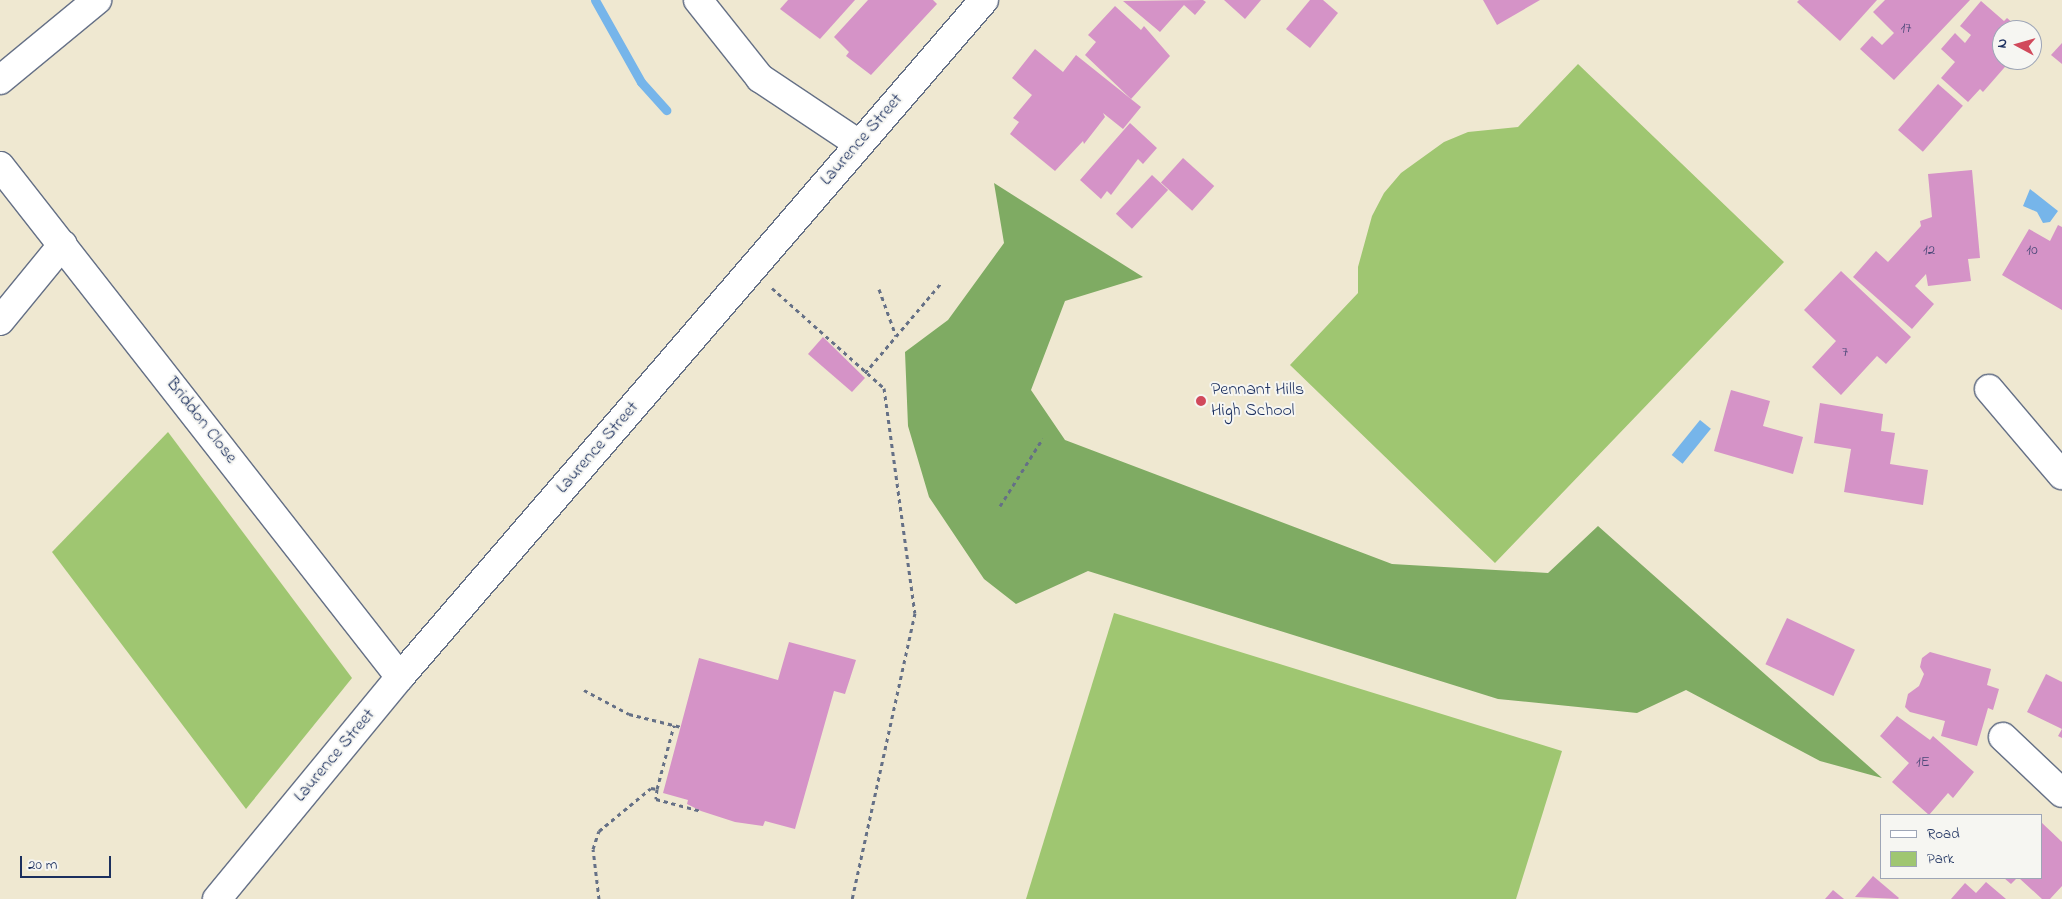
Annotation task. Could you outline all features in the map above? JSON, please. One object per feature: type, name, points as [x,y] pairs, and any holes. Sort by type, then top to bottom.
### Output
[{"type":"street","points":[[0,80],[97,0]]},
{"type":"street","points":[[698,0],[760,78],[859,144]]},
{"type":"street","name":"Laurence Street","points":[[217,899],[400,677],[984,0]]},
{"type":"street","name":"Briddon Close","points":[[0,166],[63,244],[400,677]]},
{"type":"street","points":[[0,321],[63,244]]},
{"type":"street","points":[[1989,389],[2062,475]]},
{"type":"street","points":[[2002,737],[2062,793]]},
{"type":"path","points":[[752,270],[884,388],[915,613],[852,899]]},
{"type":"path","points":[[865,373],[941,283]]},
{"type":"path","points":[[879,289],[896,336]]},
{"type":"path","points":[[1000,506],[1043,438]]},
{"type":"path","points":[[584,690],[629,714],[681,727]]},
{"type":"path","points":[[674,725],[656,799],[702,811]]},
{"type":"path","points":[[599,899],[592,849],[598,831],[651,788],[657,789]]},
{"type":"green space","points":[[1578,64],[1784,262],[1495,563],[1290,365],[1358,293],[1358,267],[1372,216],[1384,193],[1401,173],[1444,142],[1468,132],[1518,127]]},
{"type":"green space","points":[[994,183],[1143,277],[1065,301],[1031,390],[1065,440],[1392,564],[1548,573],[1598,526],[1882,778],[1820,761],[1686,690],[1637,713],[1498,699],[1088,571],[1016,604],[984,579],[929,497],[908,426],[905,352],[948,320],[1004,243]]},
{"type":"green space","points":[[168,432],[352,678],[246,809],[52,552]]},
{"type":"green space","points":[[1114,613],[1562,751],[1516,899],[1026,899]]},
{"type":"water","points":[[2030,189],[2058,211],[2050,222],[2043,223],[2037,212],[2023,206]]},
{"type":"water","points":[[1700,420],[1711,429],[1683,464],[1672,455]]},
{"type":"building","points":[[788,0],[855,0],[820,39],[780,9]]},
{"type":"building","points":[[868,0],[933,0],[937,4],[871,75],[846,56],[849,52],[834,37]]},
{"type":"building","points":[[1203,0],[1206,2],[1195,15],[1184,5],[1160,32],[1123,1]]},
{"type":"building","points":[[1224,0],[1261,0],[1245,19]]},
{"type":"building","points":[[1310,0],[1323,0],[1338,13],[1310,48],[1286,29]]},
{"type":"building","points":[[1483,0],[1540,0],[1497,25]]},
{"type":"building","points":[[1799,0],[1877,0],[1840,41],[1797,2]]},
{"type":"building","points":[[1885,0],[1970,0],[1894,80],[1860,49],[1872,36],[1882,45],[1894,33],[1873,12]]},
{"type":"building","points":[[1981,1],[2003,20],[1992,20],[1992,70],[2002,70],[1983,92],[1980,89],[1968,102],[1941,78],[1955,62],[1941,49],[1955,33],[1965,43],[1971,35],[1960,26]]},
{"type":"building","points":[[1115,6],[1141,30],[1144,26],[1170,56],[1131,99],[1085,55],[1096,42],[1088,35]]},
{"type":"building","points":[[2062,43],[2062,64],[2051,55]]},
{"type":"building","points":[[1035,49],[1063,72],[1076,55],[1141,107],[1123,129],[1103,113],[1105,117],[1084,144],[1083,141],[1055,171],[1010,134],[1019,122],[1013,118],[1032,95],[1012,78]]},
{"type":"building","points":[[1938,84],[1963,106],[1923,152],[1898,130]]},
{"type":"building","points":[[1130,123],[1157,148],[1143,164],[1138,159],[1111,195],[1107,191],[1101,199],[1080,180]]},
{"type":"building","points":[[1183,158],[1214,186],[1192,211],[1161,183]]},
{"type":"building","points":[[1972,170],[1980,258],[1968,259],[1971,281],[1928,286],[1926,274],[1915,286],[1934,304],[1912,329],[1853,277],[1876,251],[1888,262],[1921,226],[1920,221],[1932,217],[1928,174]]},
{"type":"building","points":[[1152,175],[1168,190],[1132,229],[1116,214]]},
{"type":"building","points":[[2058,225],[2062,227],[2062,310],[2002,275],[2029,229],[2050,241]]},
{"type":"building","points":[[1841,271],[1911,337],[1886,364],[1877,356],[1841,395],[1812,367],[1836,341],[1804,310]]},
{"type":"building","points":[[823,337],[865,378],[852,392],[808,354]]},
{"type":"building","points":[[1731,390],[1770,401],[1763,426],[1803,437],[1793,474],[1714,451]]},
{"type":"building","points":[[1820,403],[1883,414],[1881,431],[1895,433],[1890,464],[1928,470],[1923,505],[1844,492],[1851,449],[1814,443]]},
{"type":"building","points":[[1787,618],[1855,650],[1833,696],[1765,664]]},
{"type":"building","points":[[789,642],[856,660],[845,694],[834,691],[795,829],[765,821],[763,826],[735,822],[701,811],[687,804],[688,800],[663,793],[699,658],[778,680]]},
{"type":"building","points":[[1930,652],[1991,669],[1987,685],[1999,689],[1993,710],[1988,708],[1977,746],[1941,736],[1945,721],[1910,712],[1905,707],[1908,694],[1919,686],[1924,674],[1920,667],[1922,658]]},
{"type":"building","points":[[2046,674],[2062,682],[2062,729],[2027,712]]},
{"type":"building","points":[[1897,716],[1930,740],[1933,736],[1974,772],[1953,798],[1948,793],[1928,814],[1892,782],[1909,763],[1880,736]]},
{"type":"building","points":[[2062,729],[2062,738],[2058,736]]},
{"type":"building","points":[[2042,823],[2062,842],[2062,886],[2050,899],[2042,899],[2020,879],[2042,879]]},
{"type":"building","points":[[1873,876],[1899,898],[1855,897]]},
{"type":"building","points":[[2005,879],[2016,879],[2011,884]]},
{"type":"building","points":[[1986,882],[2006,899],[1951,899],[1965,883],[1976,893]]},
{"type":"building","points":[[1833,890],[1844,899],[1825,899]]},
{"type":"waterway","points":[[595,0],[641,82],[666,110]]},
{"type":"place","name":"Pennant Hills High School","points":[[1201,401]]}]
